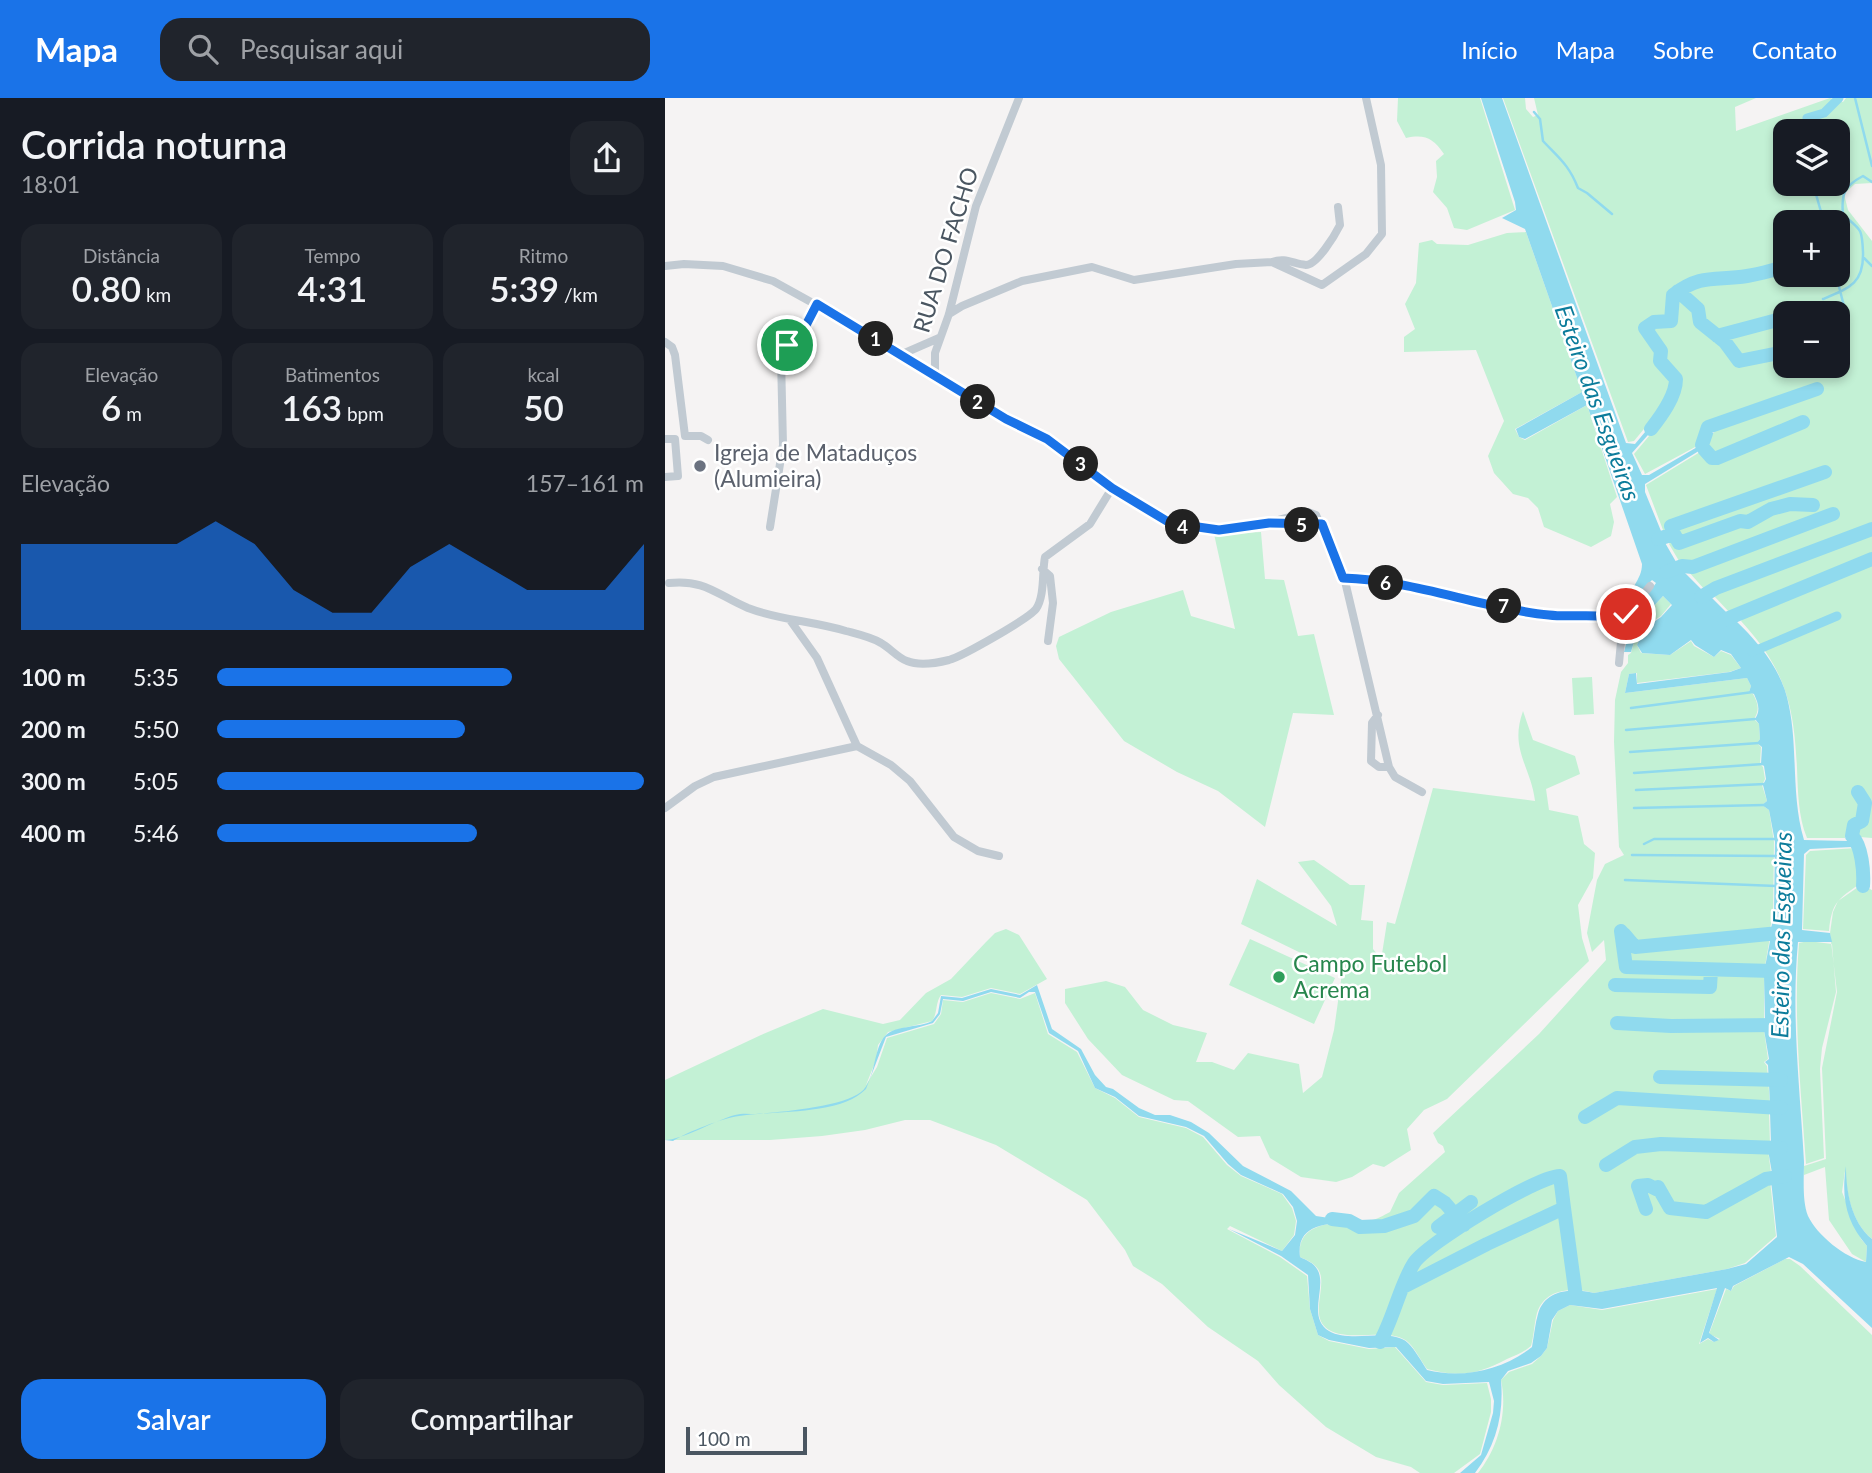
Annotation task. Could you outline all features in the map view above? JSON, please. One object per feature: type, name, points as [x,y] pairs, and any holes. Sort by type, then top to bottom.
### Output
[{"type":"street","name":"RUA DO FACHO","points":[[935,376],[935,353],[949,314],[976,206],[1019,98]]},
{"type":"street","points":[[1272,262],[1322,285],[1366,254],[1383,234],[1381,165],[1366,98]]},
{"type":"street","points":[[949,314],[1022,281],[1092,267],[1134,280],[1281,259],[1307,265],[1314,262],[1340,225],[1338,207]]},
{"type":"street","points":[[665,266],[723,266],[773,281],[817,304],[1006,419],[1047,439],[1112,488],[1170,523],[1182,527],[1219,530],[1269,523],[1313,512],[1322,524],[1343,578],[1389,767],[1395,777],[1422,792]]},
{"type":"street","points":[[770,527],[783,445],[781,357],[787,345],[803,331],[817,304]]},
{"type":"street","points":[[900,355],[939,338]]},
{"type":"street","points":[[665,342],[672,346],[675,355],[680,437],[678,476],[665,477]]},
{"type":"street","points":[[665,439],[701,436],[708,440]]},
{"type":"street","points":[[669,583],[687,581],[709,586],[747,607],[879,641],[908,662],[927,664],[952,659],[1024,619],[1036,608],[1040,599],[1045,557],[1090,524],[1112,488]]},
{"type":"street","points":[[1042,569],[1050,576],[1053,603],[1048,640]]},
{"type":"street","points":[[1343,578],[1443,593],[1550,615],[1602,614],[1618,620]]},
{"type":"street","points":[[1618,620],[1631,610],[1650,586]]},
{"type":"street","points":[[790,620],[817,659],[857,746],[891,765],[910,781],[954,836],[978,851],[999,856]]},
{"type":"street","points":[[1618,620],[1622,632],[1619,663]]},
{"type":"street","points":[[1378,715],[1371,723],[1371,761],[1379,767],[1389,767]]},
{"type":"street","points":[[665,808],[695,786],[714,777],[857,746]]},
{"type":"green space","points":[[1398,98],[1480,98],[1515,210],[1467,230],[1454,228],[1447,208],[1433,192],[1437,177],[1436,161],[1444,154],[1428,138],[1406,138],[1397,121]]},
{"type":"green space","points":[[1503,98],[1525,98],[1526,109],[1533,117],[1538,115],[1534,98],[1756,98],[1735,107],[1736,131],[1830,98],[1843,102],[1846,98],[1872,98],[1872,183],[1855,184],[1850,189],[1850,119],[1773,119],[1773,196],[1844,196],[1848,210],[1773,210],[1773,287],[1850,287],[1850,213],[1872,241],[1872,838],[1860,837],[1857,832],[1868,817],[1860,813],[1859,818],[1851,821],[1845,838],[1807,838],[1799,804],[1796,745],[1790,706],[1777,672],[1756,638],[1741,621],[1745,616],[1741,610],[1730,613],[1715,597],[1719,591],[1716,587],[1705,590],[1679,561],[1669,544],[1677,533],[1663,530],[1646,485],[1700,452],[1716,462],[1722,461],[1708,449],[1707,441],[1716,430],[1712,424],[1704,426],[1697,446],[1645,474],[1634,454],[1665,417],[1661,411],[1634,441],[1628,442]]},
{"type":"green space","points":[[1526,232],[1582,392],[1515,429],[1519,437],[1525,440],[1587,405],[1617,497],[1610,504],[1614,522],[1611,536],[1591,547],[1544,527],[1538,508],[1528,498],[1513,494],[1494,473],[1488,456],[1504,421],[1476,350],[1404,352],[1404,337],[1415,329],[1405,304],[1416,283],[1419,243],[1432,240],[1437,244],[1468,245],[1507,233]]},
{"type":"green space","points":[[1261,532],[1265,579],[1284,580],[1298,636],[1314,634],[1334,715],[1293,713],[1265,827],[1218,791],[1177,772],[1124,741],[1059,659],[1056,646],[1059,637],[1111,612],[1183,590],[1191,616],[1235,629],[1214,534]]},
{"type":"green space","points":[[1663,596],[1671,604],[1661,616],[1644,627],[1637,645],[1641,653],[1670,655],[1691,641],[1694,646],[1714,657],[1721,651],[1731,655],[1741,668],[1729,672],[1637,683],[1637,673],[1629,674],[1625,693],[1747,678],[1751,686],[1749,692],[1757,703],[1758,710],[1754,719],[1759,724],[1760,739],[1757,743],[1761,747],[1760,764],[1765,779],[1762,785],[1767,801],[1762,805],[1769,810],[1774,842],[1773,914],[1770,929],[1760,933],[1770,937],[1765,966],[1754,971],[1764,976],[1764,1021],[1759,1026],[1764,1030],[1768,1059],[1764,1062],[1767,1066],[1770,1104],[1764,1109],[1769,1112],[1770,1144],[1761,1149],[1768,1150],[1771,1173],[1765,1179],[1770,1180],[1776,1236],[1745,1263],[1727,1269],[1594,1293],[1569,1290],[1553,1294],[1541,1305],[1531,1346],[1522,1352],[1469,1373],[1427,1369],[1412,1346],[1401,1338],[1338,1334],[1329,1330],[1320,1317],[1321,1276],[1314,1265],[1300,1257],[1301,1244],[1313,1229],[1324,1225],[1369,1221],[1390,1212],[1399,1193],[1445,1152],[1433,1133],[1539,1034],[1606,960],[1604,940],[1592,952],[1587,933],[1597,880],[1605,864],[1624,855],[1619,847],[1614,742],[1615,700],[1621,672],[1628,663],[1628,655],[1631,653],[1640,621]]},
{"type":"green space","points":[[1592,677],[1594,714],[1574,715],[1572,678]]},
{"type":"green space","points":[[1523,711],[1533,740],[1575,756],[1580,774],[1546,789],[1549,810],[1578,816],[1584,844],[1595,853],[1593,878],[1578,905],[1582,938],[1589,961],[1447,1099],[1424,1110],[1407,1129],[1411,1150],[1384,1167],[1373,1164],[1352,1177],[1336,1182],[1301,1177],[1270,1158],[1260,1136],[1238,1137],[1188,1101],[1174,1100],[1122,1075],[1088,1039],[1065,1003],[1065,989],[1106,981],[1125,987],[1143,1010],[1173,1025],[1207,1033],[1196,1062],[1212,1062],[1234,1070],[1248,1053],[1299,1064],[1303,1093],[1322,1077],[1334,1030],[1342,973],[1241,924],[1257,879],[1337,926],[1331,906],[1298,862],[1314,860],[1350,885],[1365,885],[1361,920],[1373,921],[1373,949],[1378,955],[1382,954],[1387,922],[1395,924],[1433,788],[1535,801],[1518,737]]},
{"type":"green space","points":[[1857,848],[1861,883],[1837,902],[1829,931],[1803,929],[1806,855],[1810,851]]},
{"type":"green space","points":[[1861,885],[1872,890],[1872,1239],[1855,1217],[1845,1171],[1842,1192],[1861,1239],[1867,1246],[1866,1262],[1852,1254],[1829,1220],[1825,1167],[1804,1175],[1804,1166],[1826,1159],[1822,1068],[1837,992],[1830,933],[1833,912],[1838,901]]},
{"type":"green space","points":[[1006,929],[1019,935],[1047,979],[1020,994],[991,988],[962,997],[941,995],[932,1021],[888,1032],[878,1045],[876,1060],[866,1085],[877,1067],[887,1038],[934,1024],[941,1014],[943,1000],[963,1002],[991,993],[1020,999],[1035,993],[1048,1034],[1077,1052],[1095,1088],[1115,1098],[1139,1117],[1186,1128],[1203,1137],[1227,1165],[1241,1176],[1282,1194],[1292,1208],[1296,1221],[1294,1235],[1282,1251],[1230,1226],[1227,1229],[1280,1257],[1307,1276],[1310,1309],[1318,1335],[1329,1341],[1369,1349],[1395,1347],[1426,1382],[1443,1385],[1487,1383],[1491,1412],[1480,1454],[1454,1473],[1420,1473],[1411,1467],[1376,1457],[1326,1427],[1279,1385],[1258,1361],[1208,1327],[1162,1284],[1133,1266],[1125,1250],[1087,1200],[996,1145],[930,1120],[905,1120],[865,1130],[770,1140],[665,1140],[665,1080],[823,1009],[883,1024],[900,1020],[926,993],[951,979],[995,933]]},
{"type":"green space","points":[[1250,939],[1335,978],[1314,1024],[1229,985]]},
{"type":"green space","points":[[1808,941],[1832,944],[1836,992],[1822,1048],[1820,1069],[1824,1158],[1806,1164],[1798,1054],[1797,970],[1799,943]]},
{"type":"green space","points":[[1785,1259],[1790,1259],[1800,1266],[1872,1335],[1872,1473],[1478,1473],[1491,1453],[1500,1429],[1503,1405],[1501,1380],[1509,1372],[1532,1364],[1541,1356],[1547,1348],[1553,1320],[1558,1311],[1570,1305],[1602,1310],[1717,1289],[1699,1344],[1708,1339],[1714,1342],[1720,1339],[1709,1334],[1726,1289],[1731,1291],[1734,1286]]},
{"type":"water","name":"Esteiro das Esgueiras","points":[[1481,98],[1502,98],[1626,443],[1635,444],[1661,413],[1663,418],[1632,453],[1642,475],[1649,475],[1699,446],[1708,427],[1714,428],[1705,437],[1704,447],[1720,460],[1711,460],[1702,449],[1645,484],[1645,492],[1661,531],[1674,534],[1664,541],[1679,567],[1704,592],[1716,588],[1710,596],[1728,614],[1742,613],[1735,620],[1753,638],[1776,669],[1786,693],[1792,723],[1797,807],[1804,840],[1848,841],[1852,847],[1810,849],[1804,854],[1802,930],[1830,933],[1832,942],[1798,942],[1795,997],[1797,1052],[1806,1210],[1818,1231],[1833,1245],[1849,1256],[1866,1262],[1867,1246],[1854,1228],[1847,1209],[1844,1188],[1846,1166],[1851,1206],[1859,1224],[1872,1239],[1872,1328],[1803,1264],[1789,1257],[1733,1286],[1731,1291],[1725,1288],[1709,1333],[1719,1340],[1714,1342],[1708,1338],[1700,1343],[1717,1288],[1602,1309],[1570,1305],[1558,1311],[1552,1320],[1547,1348],[1541,1356],[1531,1363],[1508,1371],[1501,1380],[1500,1417],[1488,1452],[1475,1473],[1460,1473],[1481,1455],[1493,1413],[1494,1401],[1489,1382],[1443,1384],[1426,1381],[1396,1347],[1369,1348],[1329,1340],[1318,1335],[1310,1309],[1308,1275],[1281,1256],[1229,1229],[1282,1251],[1295,1235],[1297,1221],[1293,1207],[1283,1194],[1241,1175],[1204,1136],[1186,1127],[1139,1116],[1115,1097],[1095,1088],[1078,1051],[1049,1033],[1035,992],[1029,992],[1020,998],[991,992],[963,1001],[943,999],[940,1014],[933,1023],[886,1037],[866,1089],[855,1098],[824,1108],[767,1113],[811,1108],[840,1101],[861,1092],[866,1087],[879,1047],[886,1035],[932,1021],[938,1013],[941,996],[962,998],[991,989],[1020,995],[1037,985],[1052,1029],[1081,1049],[1095,1075],[1106,1087],[1139,1108],[1155,1115],[1170,1115],[1191,1122],[1209,1133],[1243,1166],[1291,1191],[1316,1216],[1349,1221],[1314,1228],[1307,1232],[1300,1246],[1300,1257],[1314,1265],[1320,1276],[1318,1310],[1322,1325],[1338,1335],[1401,1338],[1411,1346],[1427,1370],[1441,1373],[1468,1373],[1496,1367],[1521,1355],[1532,1347],[1538,1314],[1547,1299],[1553,1295],[1569,1291],[1594,1293],[1727,1269],[1746,1264],[1777,1237],[1771,1180],[1766,1179],[1772,1173],[1768,1150],[1762,1149],[1771,1143],[1770,1112],[1765,1109],[1770,1104],[1768,1065],[1765,1062],[1769,1059],[1764,1030],[1760,1026],[1765,1021],[1764,976],[1755,971],[1765,967],[1771,936],[1761,933],[1771,929],[1774,914],[1775,842],[1769,810],[1762,805],[1767,801],[1763,785],[1766,779],[1764,766],[1761,764],[1762,747],[1757,743],[1760,739],[1759,724],[1755,719],[1758,703],[1754,694],[1749,692],[1751,686],[1747,678],[1625,693],[1629,674],[1636,673],[1637,684],[1730,672],[1741,668],[1731,654],[1721,650],[1714,657],[1691,640],[1670,655],[1642,653],[1637,645],[1645,628],[1672,605],[1663,596],[1640,621],[1631,652],[1624,652],[1633,615],[1656,583],[1652,580],[1628,605],[1642,564],[1587,405],[1525,439],[1519,437],[1516,429],[1582,392],[1525,229],[1502,218],[1516,210],[1515,202]]},
{"type":"water","name":"Esteiro das Esgueiras","points":[[767,1113],[716,1122],[738,1114]]},
{"type":"waterway","points":[[1807,118],[1824,113],[1839,98]]},
{"type":"waterway","points":[[1855,98],[1872,166]]},
{"type":"waterway","points":[[1534,112],[1540,119],[1543,141],[1559,157],[1578,188],[1612,214]]},
{"type":"waterway","points":[[1823,299],[1848,287],[1861,271],[1861,234],[1843,215],[1843,201],[1848,187],[1863,176],[1872,182]]},
{"type":"waterway","points":[[1816,196],[1821,210]]},
{"type":"waterway","points":[[1864,258],[1872,266]]},
{"type":"waterway","points":[[1651,429],[1671,399],[1676,379],[1660,361],[1661,351],[1645,328],[1654,322],[1671,321],[1673,295],[1692,283],[1773,270]]},
{"type":"waterway","points":[[1839,287],[1843,301]]},
{"type":"waterway","points":[[1678,291],[1698,309],[1700,322],[1725,342],[1739,361],[1773,354]]},
{"type":"waterway","points":[[1717,336],[1773,321]]},
{"type":"waterway","points":[[1702,445],[1708,427],[1817,389]]},
{"type":"waterway","points":[[1704,449],[1712,458],[1717,458],[1803,422]]},
{"type":"waterway","points":[[1674,534],[1671,526],[1825,472]]},
{"type":"waterway","points":[[1658,539],[1674,534],[1679,543],[1740,521],[1748,522],[1771,509],[1790,504],[1813,505]]},
{"type":"waterway","points":[[1666,572],[1682,566],[1693,567],[1833,514]]},
{"type":"waterway","points":[[1701,597],[1716,588],[1872,529]]},
{"type":"waterway","points":[[1724,620],[1872,559]]},
{"type":"waterway","points":[[1752,652],[1837,616]]},
{"type":"waterway","points":[[1631,708],[1753,692]]},
{"type":"waterway","points":[[1626,730],[1755,719]]},
{"type":"waterway","points":[[1630,752],[1759,743]]},
{"type":"waterway","points":[[1634,773],[1763,764]]},
{"type":"waterway","points":[[1636,790],[1765,784]]},
{"type":"waterway","points":[[1858,792],[1865,803],[1862,821],[1854,825],[1852,836],[1860,853],[1863,886]]},
{"type":"waterway","points":[[1634,808],[1764,805]]},
{"type":"waterway","points":[[1644,844],[1654,839],[1776,839]]},
{"type":"waterway","points":[[1632,855],[1776,856]]},
{"type":"waterway","points":[[1625,880],[1776,886]]},
{"type":"waterway","points":[[1621,931],[1626,967],[1773,971]]},
{"type":"waterway","points":[[1624,934],[1635,947],[1779,933]]},
{"type":"waterway","points":[[1615,985],[1710,987],[1711,970]]},
{"type":"waterway","points":[[1617,1023],[1671,1026],[1777,1025]]},
{"type":"waterway","points":[[1660,1077],[1781,1080]]},
{"type":"waterway","points":[[1585,1117],[1617,1098],[1781,1108]]},
{"type":"waterway","points":[[1606,1165],[1635,1147],[1661,1144],[1781,1148]]},
{"type":"waterway","points":[[1380,1342],[1414,1263],[1439,1241],[1507,1199],[1547,1179],[1560,1176],[1564,1208]]},
{"type":"waterway","points":[[1646,1209],[1638,1186],[1658,1187],[1670,1208],[1706,1212],[1766,1179],[1785,1176]]},
{"type":"waterway","points":[[1332,1219],[1349,1221],[1360,1227],[1384,1226],[1414,1216],[1434,1196],[1445,1203],[1464,1225]]},
{"type":"waterway","points":[[1438,1227],[1471,1202]]},
{"type":"waterway","points":[[1403,1287],[1564,1208],[1576,1297]]},
{"type":"place","name":"Igreja de Mataduços (Alumieira)","points":[[700,466]]},
{"type":"place","name":"Campo Futebol Acrema","points":[[1279,977]]},
{"type":"route","points":[[787,345],[803,331],[817,304],[1006,419],[1047,439],[1112,488],[1170,523],[1182,527],[1219,530],[1269,523],[1322,524],[1343,578],[1359,578],[1443,593],[1550,615],[1602,614],[1618,620],[1626,614]]}]
